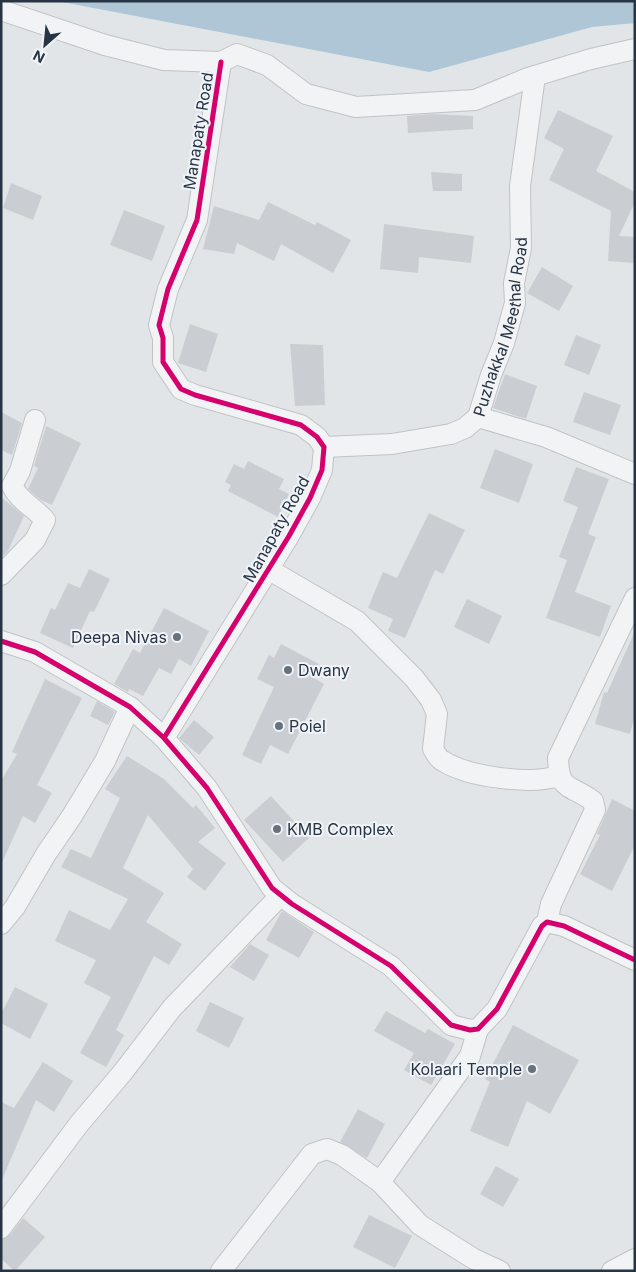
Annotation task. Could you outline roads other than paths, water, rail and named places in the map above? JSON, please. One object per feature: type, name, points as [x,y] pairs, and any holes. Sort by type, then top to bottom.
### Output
[{"type":"street","points":[[1,10],[105,46],[156,58],[222,62],[237,54],[267,66],[306,94],[356,107],[475,100],[535,76],[591,59],[635,49]]},
{"type":"street","name":"Manapaty Road","points":[[164,738],[310,498],[322,470],[324,447],[317,437],[301,425],[205,398],[181,389],[163,362],[163,338],[159,326],[168,289],[197,220],[222,62]]},
{"type":"street","name":"Puzhakkal Meethal Road","points":[[324,447],[392,444],[451,434],[465,428],[478,417],[490,375],[504,343],[514,303],[514,284],[521,248],[520,186],[535,76]]},
{"type":"street","points":[[478,417],[546,437],[635,474]]},
{"type":"street","points":[[1,575],[35,540],[45,520],[37,510],[17,497],[12,486],[20,471],[35,420]]},
{"type":"street","points":[[268,569],[357,621],[414,678],[432,700],[437,714],[433,749],[441,760],[457,768],[482,774],[538,780],[558,776]]},
{"type":"street","points":[[380,1182],[470,1056],[478,1029],[497,1009],[542,926],[547,922],[551,904],[595,810],[593,801],[565,785],[558,776],[558,758],[635,598]]},
{"type":"street","points":[[1,640],[34,652],[130,708],[164,738],[206,788],[272,888],[280,896],[391,966],[451,1025],[470,1030],[478,1029]]},
{"type":"street","points":[[1,924],[15,907],[105,761],[130,708]]},
{"type":"street","points":[[1,1228],[79,1124],[123,1072],[172,1008],[280,896]]},
{"type":"street","points":[[547,922],[564,926],[635,960]]},
{"type":"street","points":[[221,1271],[312,1154],[327,1149],[342,1155],[380,1182],[420,1225],[474,1259],[500,1271]]},
{"type":"street","points":[[612,1271],[635,1259]]},
{"type":"water","points":[[57,1],[635,1],[635,23],[592,27],[429,72]]},
{"type":"place","name":"Deepa Nivas","points":[[177,637]]},
{"type":"place","name":"Dwany","points":[[288,670]]},
{"type":"place","name":"Poiel","points":[[279,726]]},
{"type":"place","name":"KMB Complex","points":[[277,829]]},
{"type":"place","name":"Kolaari Temple","points":[[532,1069]]}]
